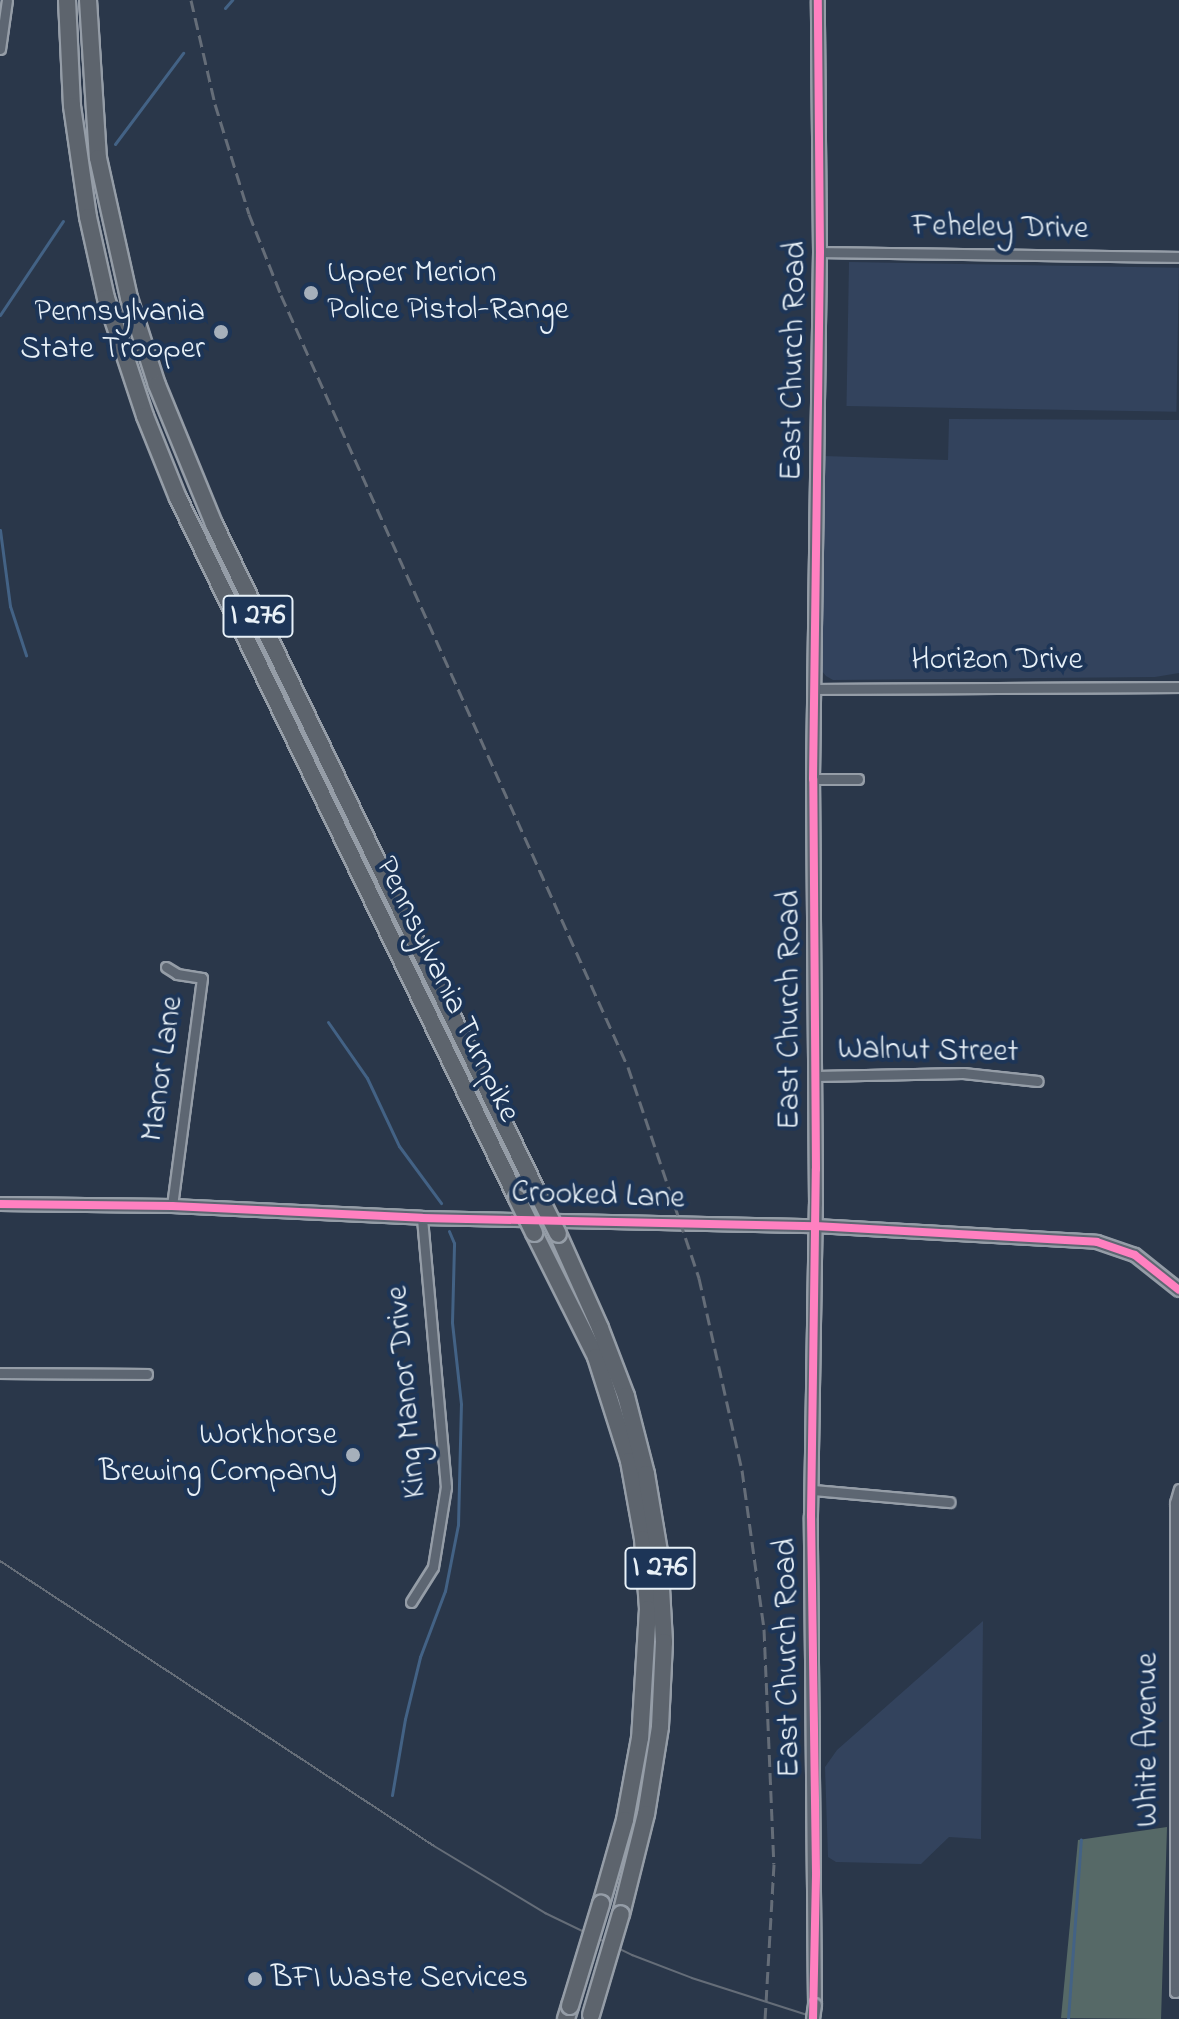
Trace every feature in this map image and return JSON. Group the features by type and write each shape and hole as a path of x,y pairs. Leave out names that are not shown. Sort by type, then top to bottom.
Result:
{"highway":[{"name":"Pennsylvania Turnpike","path":"67,0 72,106 88,217 106,298 140,404 178,498 596,1357 629,1461 643,1539 648,1609 640,1738 625,1820 568,2012"},
{"name":"Pennsylvania Turnpike","path":"88,0 98,158 125,283 157,385 214,524 558,1234 626,1396 646,1474 659,1552 664,1642 660,1727 646,1814 621,1914 590,2017"}],"street":[{"path":"0,49 7,0"},
{"name":"East Church Road","path":"813,2019 812,1490 816,1076 813,779 820,252 818,0"},
{"name":"Feheley Drive","path":"820,252 1179,257"},
{"name":"Horizon Drive","path":"815,689 1179,687"},
{"path":"813,779 858,779"},
{"name":"Manor Lane","path":"166,967 177,974 202,978 172,1206"},
{"name":"Walnut Street","path":"816,1076 963,1073 1038,1081"},
{"name":"Crooked Lane","path":"0,1204 172,1206 422,1218 815,1226 1097,1242 1135,1255 1179,1290"},
{"name":"King Manor Drive","path":"411,1602 433,1567 446,1487 422,1218"},
{"path":"0,1373 147,1374"},
{"name":"White Avenue","path":"1177,1992 1175,1503 1179,1489"},
{"path":"812,1490 949,1502"}],"shaded area":[{"path":"849,262 1179,268 1176,412 846,406"},
{"path":"949,419 1179,420 1179,673 1155,677 833,680 826,676 821,670 824,456 948,460"},
{"path":"983,1621 981,1839 949,1837 921,1864 836,1862 828,1857 825,1767 837,1750"},
{"path":"1167,1827 1161,2019 1061,2018 1078,1840"}],"waterway":[{"path":"225,8 232,0"},
{"path":"115,144 183,53"},
{"path":"0,315 63,221"},
{"path":"0,530 10,606 26,655"},
{"path":"328,1022 367,1078 399,1146 441,1203"},
{"path":"392,1795 420,1657 445,1591 458,1525 461,1404 452,1322 454,1243 449,1231"},
{"path":"1068,2019 1081,1839"}],"tram line":[{"path":"0,1561 434,1846 545,1913 632,1955 692,1978 820,2019"}],"railway":[{"path":"191,0 215,104 249,214 281,295 628,1067 699,1278 742,1470 764,1629 774,1864 765,2019"}],"cycle path":[{"path":"813,2019 816,1872 811,1516 816,1169 813,779 820,252 818,0"},
{"path":"0,1204 172,1206 422,1218 815,1226 1097,1242 1135,1255 1179,1290"}],"place":[{"name":"Upper Merion Police Pistol-Range","path":"311,293"},
{"name":"Pennsylvania State Trooper","path":"221,332"},
{"name":"Workhorse Brewing Company","path":"353,1455"},
{"name":"BFI Waste Services","path":"255,1979"}]}
